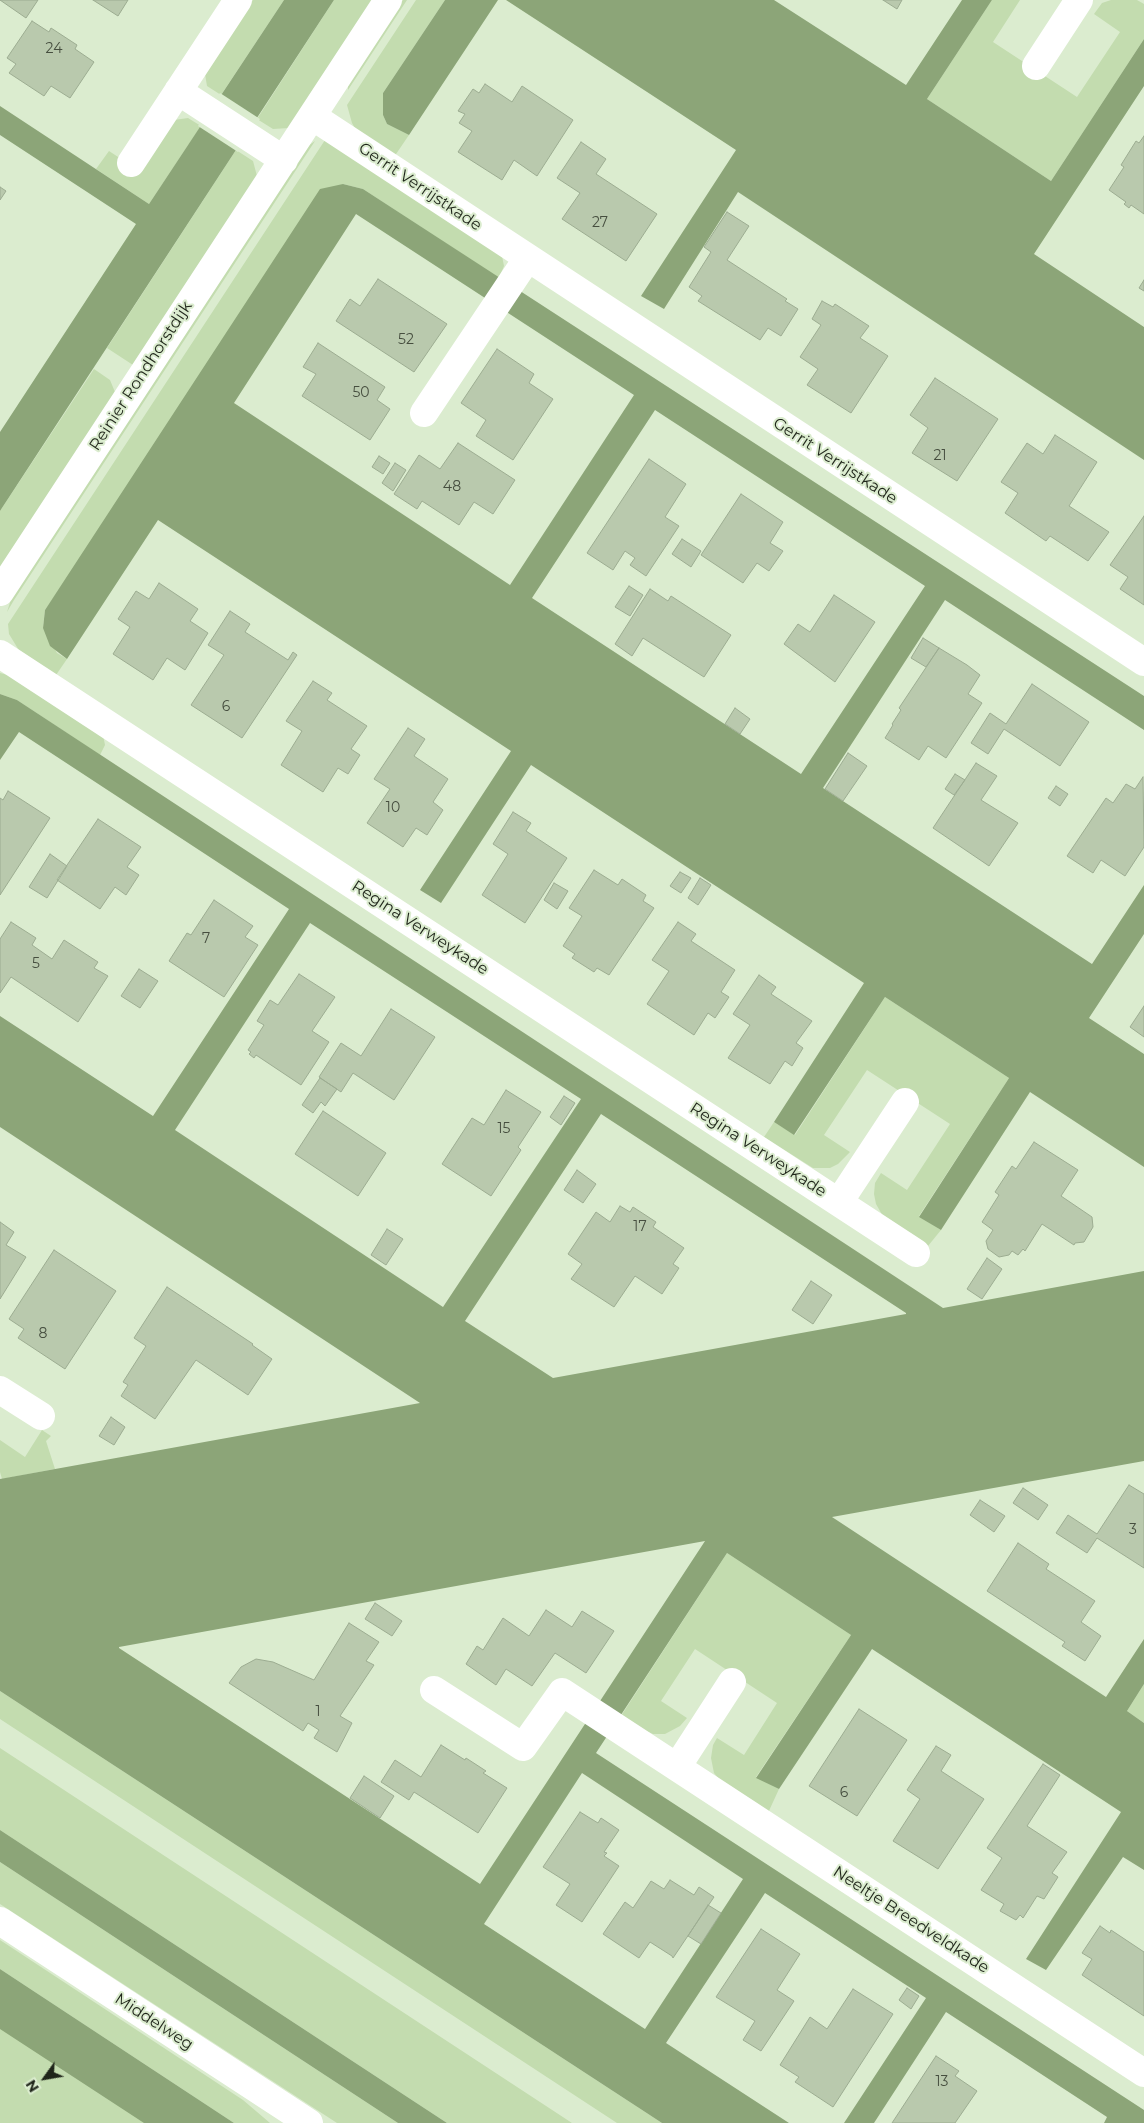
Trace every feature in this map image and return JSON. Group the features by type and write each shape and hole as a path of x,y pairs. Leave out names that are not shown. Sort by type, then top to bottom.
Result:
{"street":[{"path":"131,163 188,97 238,0"},
{"name":"Reinier Rondhorstdijk","path":"0,592 274,153 312,116 388,0"},
{"path":"1036,66 1079,0"},
{"path":"188,97 274,153"},
{"name":"Gerrit Verrijstkade","path":"312,116 522,267 1144,662"},
{"path":"424,413 522,267"},
{"name":"Regina Verweykade","path":"0,654 916,1253"},
{"name":"Regina Verweykade","path":"839,1202 905,1102"},
{"path":"0,1390 41,1416"},
{"path":"677,1767 732,1682"},
{"name":"Neeltje Breedveldkade","path":"434,1690 523,1747 562,1692 1144,2073"},
{"name":"Middelweg","path":"0,1921 309,2123"}],"shaded area":[{"path":"253,0 284,0 221,95 207,86 205,74"},
{"path":"284,0 334,0 0,511 0,432 136,224 0,135 0,106 149,204"},
{"path":"334,0 373,0 289,128 273,129 257,119"},
{"path":"403,0 407,0 348,90 348,83"},
{"path":"416,0 445,0 383,93 383,115 387,124 409,135 394,157 357,132 352,123 347,105"},
{"path":"445,0 498,0 409,135 387,124 383,115 383,93"},
{"path":"506,0 774,0 906,85 962,0 992,0 927,99 1051,181 1144,39 1144,86 1034,254 1144,327 1144,460 738,192 664,309 641,296 736,150"},
{"path":"992,0 1020,0 993,42 1077,97 1120,32 1094,14 1102,3 1111,0 1137,0 1144,4 1144,39 1051,181 927,99"},
{"path":"188,118 201,126 149,204 96,169 109,151 141,172 174,120"},
{"path":"325,140 502,256 504,266 499,278 363,189 343,184 45,610 43,627 57,653 67,659 56,675 20,652 9,634 8,624"},
{"path":"315,141 7,612 12,596 305,148"},
{"path":"236,150 253,161 257,176 133,365 107,348"},
{"path":"343,184 363,189 1144,696 1144,730 945,600 823,788 1092,964 1144,885 1144,934 1089,1018 1144,1054 1144,1167 1030,1092 941,1230 919,1217 1009,1078 885,997 794,1135 774,1122 864,983 531,765 441,903 420,890 511,751 158,520 67,659 50,646 43,628 45,610 320,189","holes":["356,214 634,395 510,585 234,403","655,410 925,586 801,774 532,598"]},
{"path":"94,369 110,380 115,392 0,569 0,511"},
{"path":"0,673 8,675 103,735 105,745 100,755 17,700 0,694"},
{"path":"0,694 17,700 943,1308 1144,1271 1144,1461 832,1517 1106,1697 1144,1639 1144,1684 1127,1711 1144,1723 1144,1870 1123,1857 1046,1970 1026,1959 1121,1812 872,1649 779,1789 756,1778 851,1635 727,1553 596,1753 1144,2110 1144,2123 1104,2123 1107,2117 946,2012 874,2123 844,2123 926,1998 765,1893 666,2043 789,2123 662,2123 0,1691 0,1479 420,1403 0,1127 0,1016 153,1116 289,909 19,732 0,760","holes":["310,923 581,1099 443,1307 175,1130","601,1114 906,1313 553,1378 465,1321","705,1541 480,1884 119,1647","582,1773 743,1879 645,2029 484,1924"]},
{"path":"885,997 1009,1078 919,1216 941,1230 928,1246 884,1218 876,1204 874,1194 875,1183 881,1173 907,1190 950,1124 867,1070 824,1135 850,1152 838,1164 830,1168 813,1168 764,1137 774,1122 795,1135"},
{"path":"42,1430 51,1436 46,1441 55,1469 2,1479 0,1472 0,1440 25,1457"},
{"path":"727,1553 851,1635 756,1777 779,1789 768,1813 719,1779 714,1773 711,1758 713,1745 717,1738 744,1755 777,1703 695,1649 661,1701 687,1718 680,1726 665,1734 653,1734 619,1719"},
{"path":"1144,1684 1144,1723 1127,1711"},
{"path":"0,1691 662,2123 617,2123 0,1719"},
{"path":"0,1748 572,2123 447,2123 0,1830"},
{"path":"0,1830 447,2123 398,2123 0,1862"},
{"path":"0,1862 398,2123 337,2123 0,1904"},
{"path":"0,1940 243,2100 270,2123 234,2123 0,1969"},
{"path":"0,1969 234,2123 144,2123 0,2029"},
{"path":"0,1999 187,2123 0,2123"}],"pier":[{"path":"220,93 260,119 238,152 198,126"}],"building":[{"path":"0,0 38,0 26,18"},
{"path":"93,0 128,0 118,16"},
{"path":"883,0 902,0 897,9"},
{"path":"32,21 49,32 51,28 77,45 75,49 94,62 70,98 51,86 44,96 9,73 16,64 7,58"},
{"path":"485,84 512,102 522,86 573,120 537,176 514,160 502,180 458,152 472,131 459,123 465,114 458,111 473,89 479,93"},
{"path":"1144,136 1144,214 1131,205 1129,208 1124,204 1126,202 1109,190 1124,167 1121,165 1136,141 1139,143"},
{"path":"581,142 606,159 596,174 657,214 626,261 562,219 580,193 557,178"},
{"path":"0,187 6,191 0,200"},
{"path":"727,212 749,226 727,260 787,299 785,301 798,309 781,336 768,328 760,340 698,301 702,296 689,287 711,252 704,247"},
{"path":"378,279 447,324 414,372 336,321 350,299 360,306"},
{"path":"1144,280 1144,291 1139,288"},
{"path":"822,301 833,307 835,304 869,326 860,338 888,356 851,413 807,385 818,369 800,357 821,325 812,319"},
{"path":"318,343 385,387 377,400 390,409 370,440 302,396 316,374 303,367"},
{"path":"497,349 534,374 529,383 553,399 513,460 476,436 486,420 461,403"},
{"path":"935,378 998,419 957,481 912,453 928,428 910,415"},
{"path":"1055,435 1097,462 1069,506 1109,532 1088,561 1050,536 1046,541 1005,513 1018,493 1001,482 1027,443 1043,454"},
{"path":"458,443 515,480 493,514 474,502 459,525 422,501 417,509 394,494 419,455 440,469"},
{"path":"379,456 390,463 383,474 372,467"},
{"path":"649,459 686,484 665,517 679,526 646,576 630,565 635,558 625,551 613,570 587,553"},
{"path":"395,463 406,470 393,491 382,483"},
{"path":"741,494 783,522 770,543 783,551 769,571 757,563 743,583 701,555"},
{"path":"1144,516 1144,605 1120,589 1128,577 1110,565"},
{"path":"682,539 701,551 691,567 672,554"},
{"path":"159,583 198,609 190,621 208,633 185,670 167,658 153,680 113,654 130,627 118,619 136,591 149,599"},
{"path":"629,586 643,595 630,616 615,607"},
{"path":"650,589 668,601 671,596 731,635 704,677 643,638 632,656 615,644"},
{"path":"834,595 875,622 835,682 784,644 798,624 810,632"},
{"path":"230,611 250,624 245,632 288,660 293,652 297,655 242,738 191,705 224,655 208,645"},
{"path":"923,638 939,648 926,667 911,658"},
{"path":"939,648 980,675 968,694 982,703 946,758 928,746 919,760 885,738 901,710 899,708"},
{"path":"313,681 332,693 327,700 367,726 351,749 360,755 348,774 338,768 323,792 281,765 302,731 286,721"},
{"path":"1032,684 1089,722 1060,766 1004,729 988,754 971,743 990,713 1006,724"},
{"path":"735,708 750,719 740,734 725,724"},
{"path":"408,728 425,739 414,756 448,779 433,802 443,810 427,835 416,828 403,847 367,823 390,789 374,779"},
{"path":"848,753 867,766 843,801 825,789"},
{"path":"976,763 997,776 981,800 1018,823 989,866 933,828"},
{"path":"955,774 965,780 954,795 945,789"},
{"path":"1143,777 1144,847 1125,876 1101,860 1093,873 1067,856 1106,798 1113,803 1126,784 1135,789"},
{"path":"1056,786 1068,794 1060,806 1048,798"},
{"path":"8,791 50,818 0,895 0,798 3,800"},
{"path":"513,812 531,823 526,831 567,858 525,923 482,895 508,854 493,844"},
{"path":"98,819 141,847 127,867 139,875 126,895 115,887 100,909 57,880"},
{"path":"50,854 67,866 47,898 29,887"},
{"path":"594,870 618,885 622,879 646,895 643,901 654,908 609,975 597,968 594,972 572,958 575,954 563,946 582,916 569,908"},
{"path":"680,872 691,878 681,893 670,886"},
{"path":"700,878 711,885 698,905 688,898"},
{"path":"554,883 568,891 557,909 544,900"},
{"path":"214,900 253,926 245,937 258,945 224,997 169,961 187,933 191,935"},
{"path":"11,922 36,938 32,945 52,959 64,940 98,962 94,968 108,976 78,1022 11,977 0,993 0,939"},
{"path":"678,922 696,934 691,941 735,970 721,992 729,997 715,1018 708,1013 694,1035 647,1004 669,971 652,960"},
{"path":"139,969 158,981 140,1008 121,996"},
{"path":"299,974 335,997 312,1031 329,1042 301,1085 256,1055 254,1058 249,1054 251,1052 248,1050 264,1025 257,1021 270,1000 278,1005"},
{"path":"759,975 776,987 771,994 812,1021 796,1043 803,1048 792,1066 785,1061 770,1084 728,1058 750,1025 733,1014"},
{"path":"1144,1006 1144,1037 1130,1027"},
{"path":"391,1009 435,1037 394,1100 353,1073 341,1092 319,1077 341,1043 361,1056"},
{"path":"320,1078 337,1089 325,1106 321,1102 313,1113 302,1105"},
{"path":"506,1090 541,1112 518,1147 521,1150 491,1196 442,1164 472,1118 484,1125"},
{"path":"564,1096 575,1103 561,1125 550,1117"},
{"path":"323,1111 386,1153 358,1196 295,1154"},
{"path":"1034,1142 1078,1170 1061,1196 1092,1217 1093,1227 1084,1242 1075,1243 1074,1245 1042,1224 1025,1251 1023,1249 1018,1255 1012,1251 1009,1255 999,1257 988,1249 986,1241 993,1230 982,1222 999,1195 995,1192 1012,1166 1016,1169"},
{"path":"577,1170 596,1184 583,1203 564,1190"},
{"path":"620,1206 630,1212 633,1207 656,1222 653,1227 684,1248 673,1264 679,1268 662,1294 635,1276 614,1307 571,1279 582,1264 568,1254 596,1212 610,1222"},
{"path":"0,1222 14,1232 6,1245 26,1257 0,1299"},
{"path":"387,1229 403,1239 386,1265 371,1255"},
{"path":"54,1250 116,1291 65,1369 18,1338 24,1329 9,1319"},
{"path":"987,1258 1002,1269 982,1299 967,1289"},
{"path":"811,1281 832,1295 813,1324 792,1310"},
{"path":"167,1287 253,1344 272,1359 248,1395 196,1360 155,1419 121,1396 128,1385 123,1382 146,1346 134,1338"},
{"path":"111,1417 125,1427 114,1445 99,1436"},
{"path":"1129,1485 1144,1494 1144,1568 1097,1538 1087,1553 1056,1533 1068,1515 1097,1534"},
{"path":"1023,1488 1048,1505 1038,1520 1013,1503"},
{"path":"980,1500 1005,1516 994,1532 970,1515"},
{"path":"1018,1543 1049,1564 1046,1569 1095,1601 1081,1622 1101,1636 1085,1661 1062,1646 1065,1642 987,1591"},
{"path":"375,1603 402,1621 392,1636 365,1619"},
{"path":"546,1610 572,1627 582,1611 614,1631 586,1673 555,1653 532,1686 506,1669 496,1685 466,1664 477,1646 483,1650 503,1618 529,1636"},
{"path":"349,1623 379,1642 366,1661 374,1665 340,1716 352,1723 337,1752 314,1738 319,1730 308,1723 303,1731 229,1683 241,1667 256,1659 273,1662 314,1680"},
{"path":"859,1709 907,1740 857,1816 809,1786"},
{"path":"441,1745 486,1771 483,1773 507,1788 478,1833 414,1792 409,1800 381,1782 395,1760 421,1777"},
{"path":"936,1746 951,1755 941,1771 984,1799 938,1869 893,1841 920,1799 907,1790"},
{"path":"1043,1764 1060,1775 1027,1826 1067,1852 1052,1873 1058,1877 1044,1899 1037,1896 1023,1918 1020,1915 1016,1920 1000,1911 1004,1904 981,1890 1002,1858 987,1848"},
{"path":"364,1776 394,1796 380,1818 350,1798"},
{"path":"580,1812 598,1823 601,1818 619,1830 604,1852 607,1853 604,1856 619,1866 582,1922 556,1905 570,1884 543,1867"},
{"path":"670,1880 694,1895 699,1887 714,1897 673,1958 650,1942 639,1958 603,1934 625,1902 633,1908 651,1881 664,1889"},
{"path":"708,1905 721,1913 701,1944 688,1936"},
{"path":"1100,1926 1110,1933 1111,1930 1144,1952 1144,2016 1082,1975 1092,1959 1082,1953"},
{"path":"761,1929 800,1954 777,1990 794,2001 761,2051 743,2040 755,2021 716,1997"},
{"path":"907,1988 919,1996 911,2009 899,2000"},
{"path":"853,1989 893,2014 833,2107 795,2082 799,2077 780,2065 810,2017 827,2029"},
{"path":"936,2056 959,2071 955,2076 977,2091 955,2123 892,2123"}]}
